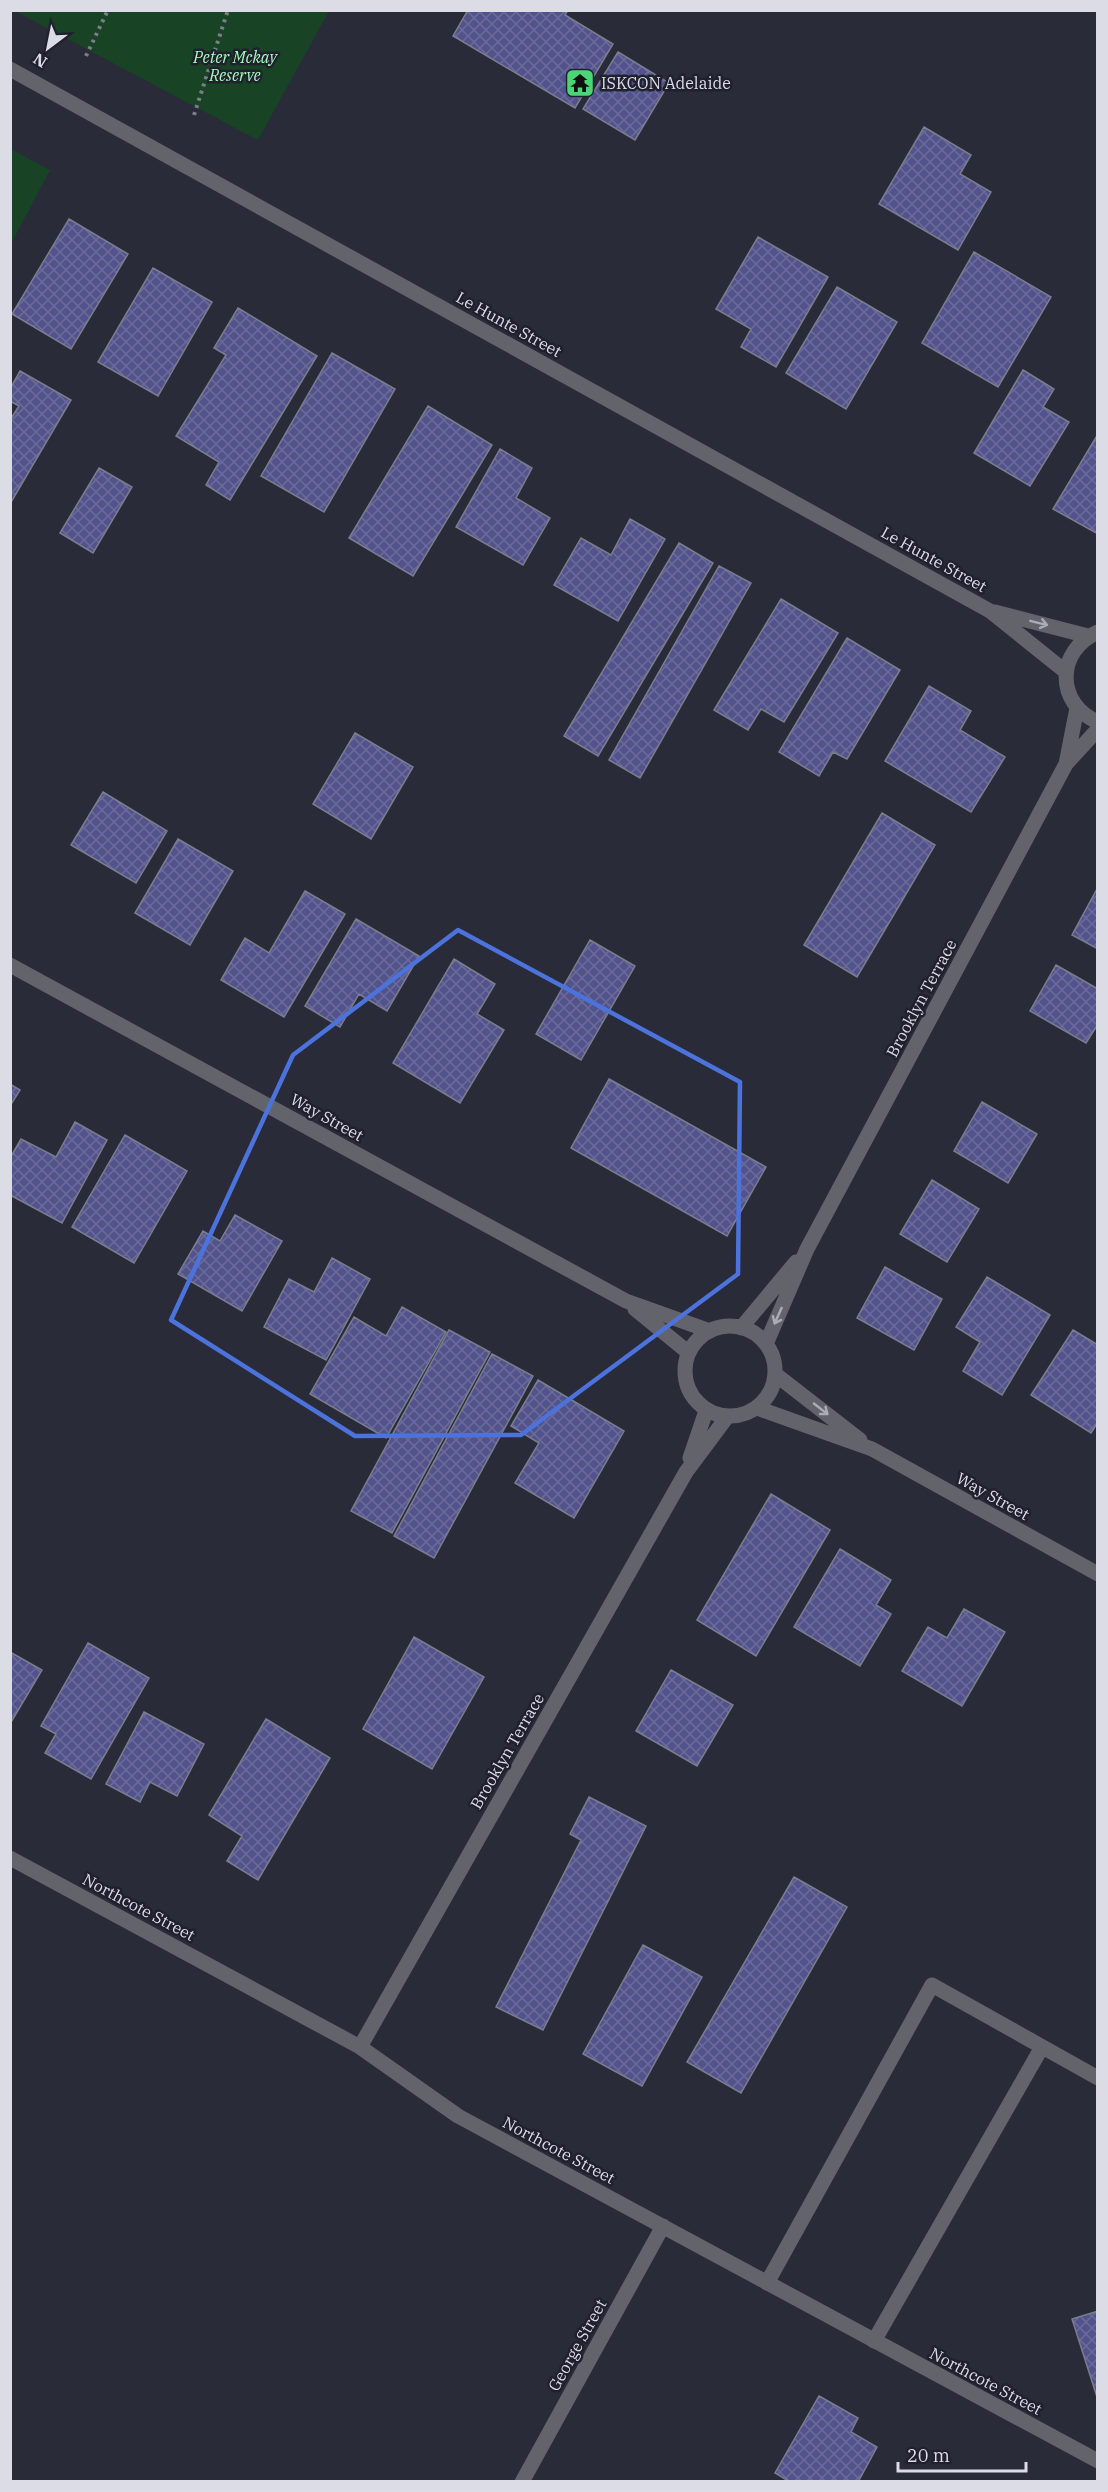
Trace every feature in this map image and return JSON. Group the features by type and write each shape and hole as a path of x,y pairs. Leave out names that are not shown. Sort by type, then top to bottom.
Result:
{"street":[{"name":"Le Hunte Street","path":"10,69 990,611 1066,672"},
{"name":"Le Hunte Street","path":"990,611 1093,634"},
{"path":"1093,634 1077,645 1069,657 1066,685 1077,708 1088,718 1098,722"},
{"name":"Brooklyn Terrace","path":"1066,764 1077,708"},
{"name":"Brooklyn Terrace","path":"766,1344 807,1249 1066,764 1098,729"},
{"name":"Way Street","path":"10,965 626,1301 710,1331"},
{"name":"Brooklyn Terrace","path":"741,1328 807,1249"},
{"name":"Way Street","path":"626,1301 689,1353"},
{"path":"725,1326 741,1328 754,1334 766,1344 773,1358 775,1374 768,1396 757,1408 743,1415 727,1417 706,1410 694,1400 687,1386 684,1371 689,1353 698,1340 710,1331 725,1326"},
{"name":"Way Street","path":"775,1374 872,1449 1098,1574"},
{"name":"Way Street","path":"757,1408 872,1449"},
{"name":"Brooklyn Terrace","path":"686,1472 706,1410"},
{"name":"Brooklyn Terrace","path":"360,2047 686,1472 727,1417"},
{"name":"Northcote Street","path":"10,1858 360,2047 458,2116 1098,2461"},
{"path":"767,2283 932,1985 1098,2078"},
{"path":"874,2341 1042,2046"},
{"name":"George Street","path":"522,2481 663,2226"}],"path":[{"path":"86,56 108,10"},
{"path":"194,115 228,10"}],"highlighted area":[{"path":"458,930 740,1082 738,1274 521,1435 355,1436 171,1320 293,1055"}],"green space":[{"name":"Peter Mckay Reserve","path":"329,10 258,140 15,11"},
{"path":"11,149 50,170 11,244"}],"building":[{"path":"468,10 568,10 565,15 613,44 575,108 453,36"},
{"path":"618,52 669,83 635,140 583,109"},
{"path":"924,127 971,155 960,174 991,192 958,250 879,204"},
{"path":"69,219 128,254 71,349 12,314"},
{"path":"758,237 828,277 776,367 741,347 751,329 716,309"},
{"path":"974,252 1051,297 998,387 922,343"},
{"path":"153,268 212,302 158,396 98,362"},
{"path":"837,287 897,322 846,409 786,373"},
{"path":"238,308 317,356 230,500 206,485 219,462 176,436 226,355 214,348"},
{"path":"332,353 395,389 324,512 261,476"},
{"path":"1023,370 1054,389 1043,407 1069,422 1030,486 974,453"},
{"path":"20,371 71,400 10,504 10,420 19,406 10,401 10,389"},
{"path":"428,406 492,445 413,576 349,538"},
{"path":"1098,434 1098,534 1053,509"},
{"path":"500,449 532,468 516,498 550,518 523,565 456,527"},
{"path":"99,468 132,487 93,553 60,533"},
{"path":"630,519 665,539 618,621 554,585 581,538 611,555"},
{"path":"679,543 713,563 598,756 564,736"},
{"path":"719,566 751,583 640,778 609,760"},
{"path":"781,599 838,633 784,722 761,709 748,730 714,710"},
{"path":"847,638 900,670 847,759 833,752 819,776 779,752"},
{"path":"929,686 971,711 960,730 1005,757 971,812 885,761"},
{"path":"355,733 413,767 371,839 313,804"},
{"path":"103,792 167,831 136,883 71,845"},
{"path":"882,813 935,845 857,977 804,945"},
{"path":"178,839 233,871 190,945 135,913"},
{"path":"1098,887 1098,949 1072,935"},
{"path":"305,891 345,914 284,1017 221,980 245,938 269,953"},
{"path":"356,919 419,956 387,1011 359,994 340,1027 305,1006"},
{"path":"590,940 635,966 581,1060 536,1034"},
{"path":"454,959 495,984 477,1014 504,1030 460,1103 393,1063"},
{"path":"1056,965 1098,989 1098,1024 1086,1043 1030,1011"},
{"path":"609,1079 766,1167 727,1236 571,1148"},
{"path":"10,1084 20,1090 10,1106"},
{"path":"982,1102 1037,1134 1008,1183 954,1151"},
{"path":"75,1122 107,1140 62,1223 10,1195 10,1158 21,1139 56,1157"},
{"path":"125,1135 187,1171 134,1263 72,1227"},
{"path":"932,1180 979,1209 947,1262 900,1234"},
{"path":"235,1215 282,1241 242,1311 178,1274 203,1231 220,1241"},
{"path":"332,1258 370,1279 326,1360 264,1327 289,1279 314,1292"},
{"path":"885,1267 942,1299 914,1350 857,1318"},
{"path":"987,1277 1050,1315 1002,1395 963,1371 980,1342 956,1327"},
{"path":"402,1307 446,1332 386,1438 310,1394 354,1317 386,1336"},
{"path":"449,1330 490,1352 392,1533 351,1511"},
{"path":"1073,1330 1098,1345 1098,1422 1091,1433 1031,1395"},
{"path":"492,1354 533,1376 434,1558 394,1536"},
{"path":"538,1380 624,1431 574,1518 515,1483 539,1443 511,1426"},
{"path":"771,1494 830,1530 756,1656 697,1620"},
{"path":"840,1549 891,1580 876,1605 891,1614 860,1666 794,1627"},
{"path":"964,1609 1005,1632 962,1706 902,1671 928,1627 947,1638"},
{"path":"414,1637 484,1677 432,1769 363,1729"},
{"path":"88,1643 149,1678 91,1779 45,1753 56,1734 41,1726"},
{"path":"10,1652 42,1670 10,1724"},
{"path":"671,1670 733,1705 697,1766 636,1731"},
{"path":"144,1712 204,1744 177,1796 150,1782 140,1802 106,1784"},
{"path":"266,1719 330,1758 258,1880 227,1861 242,1836 209,1815"},
{"path":"589,1797 646,1826 543,2030 496,2007 581,1840 570,1834"},
{"path":"794,1877 847,1907 741,2093 687,2062"},
{"path":"643,1945 702,1977 642,2086 583,2054"},
{"path":"1098,2311 1098,2397 1097,2397 1072,2319"},
{"path":"819,2396 858,2418 851,2432 877,2447 858,2482 790,2482 775,2473"}],"place":[{"name":"ISKCON Adelaide","path":"580,83"}]}
